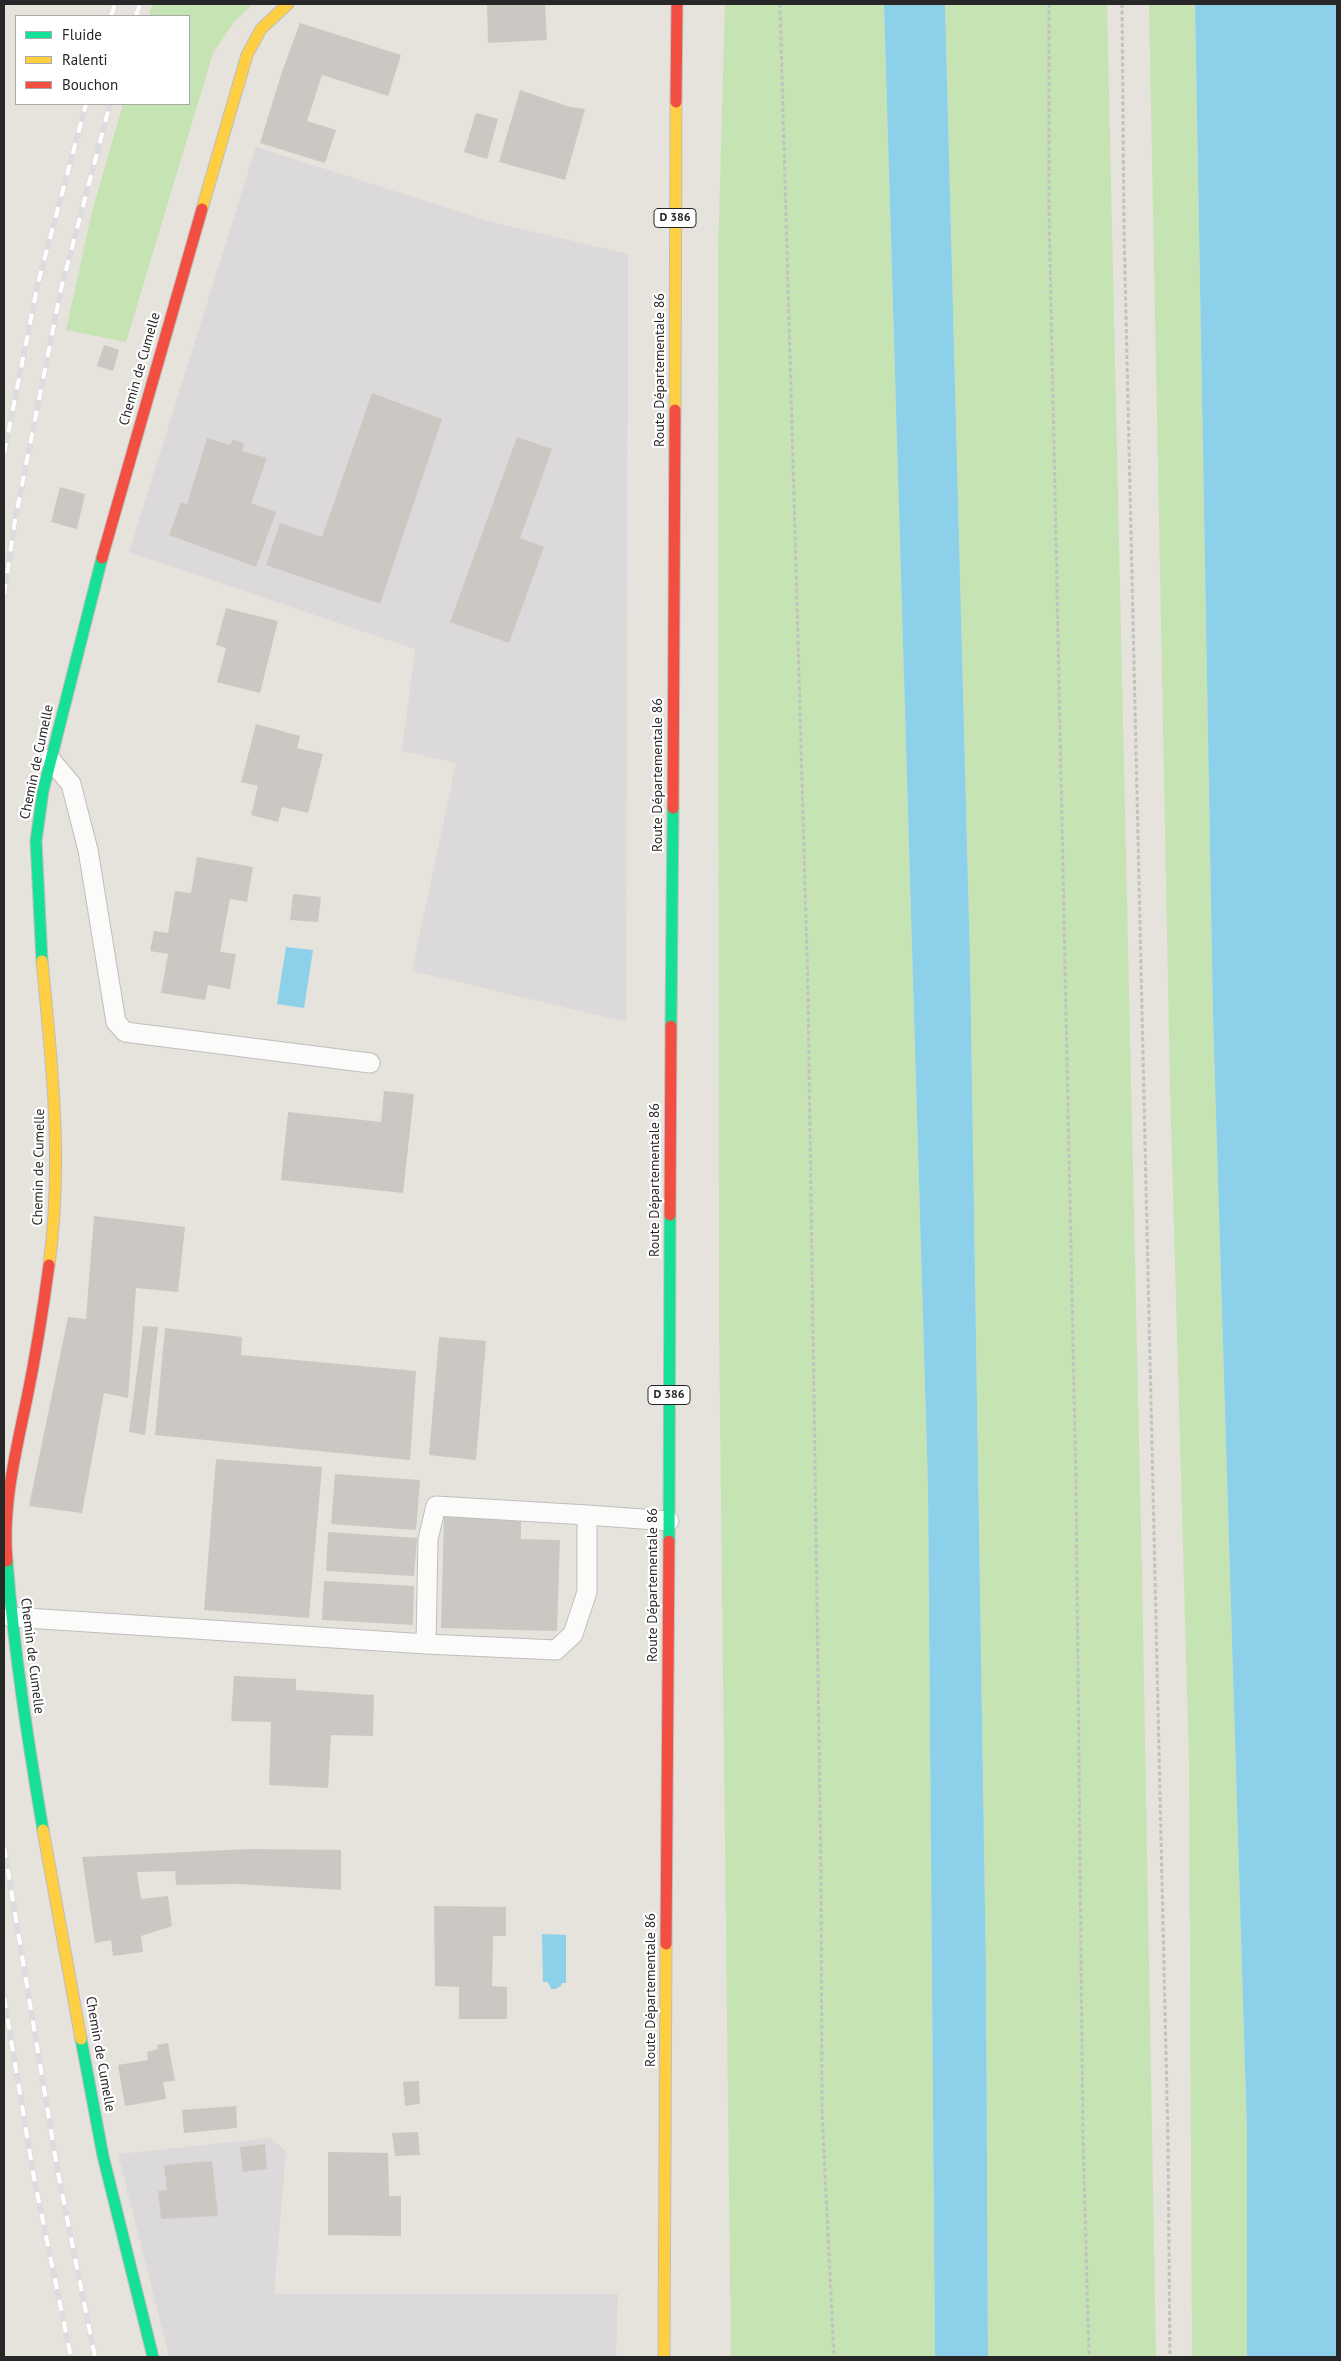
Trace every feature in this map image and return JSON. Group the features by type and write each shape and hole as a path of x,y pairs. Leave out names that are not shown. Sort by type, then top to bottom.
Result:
{"street":[{"name":"Chemin de Cumelle","path":"152,2357 103,2156 49,1860 11,1617 5,1541 7,1499 38,1345 52,1244 56,1181 54,1080 42,960 36,841 50,758 107,537 247,54 261,29 288,4"},
{"name":"Route Départementale 86","path":"664,2357 677,4"}],"lane":[{"path":"50,758 71,784 88,850 116,1022 125,1032 370,1063"},
{"path":"426,1644 428,1539 436,1506 669,1521"},
{"path":"11,1617 426,1644 556,1650 574,1634 588,1592 587,1515"}],"path":[{"path":"780,4 808,993 821,1876 822,2112 834,2357"},
{"path":"1049,4 1049,221 1076,1485 1083,2139 1089,2357"},
{"path":"1122,4 1124,259 1168,2122 1170,2357"}],"shaded area":[{"path":"256,147 492,222 628,254 626,1022 412,971 456,763 402,751 415,649 129,552"},
{"path":"270,2138 286,2151 274,2294 618,2294 616,2357 169,2357 118,2154"}],"green space":[{"path":"152,4 253,4 235,21 213,53 126,342 66,330 92,212 123,105 190,105 190,15 149,15"},
{"path":"725,4 884,4 928,1487 935,2357 731,2357 719,1327 718,255"},
{"path":"945,4 1107,4 1142,1574 1156,2357 988,2357 986,1971 970,959"},
{"path":"1149,4 1195,4 1213,1016 1247,2134 1247,2357 1192,2357 1189,1761 1170,1086"}],"water":[{"path":"884,4 945,4 970,959 986,1971 988,2357 935,2357 928,1487"},
{"path":"1195,4 1337,4 1337,2357 1247,2357 1247,2134 1213,1016"},
{"path":"286,947 313,950 304,1008 277,1004"},
{"path":"542,1934 566,1935 566,1983 562,1983 561,1986 555,1989 551,1989 548,1982 543,1982"}],"building":[{"path":"487,4 545,4 547,40 488,43"},
{"path":"300,23 401,55 388,96 322,75 307,121 336,130 325,163 260,143 282,72"},
{"path":"520,90 570,107 585,109 565,180 499,162"},
{"path":"476,113 498,119 487,159 464,152"},
{"path":"104,345 119,350 113,371 97,366"},
{"path":"372,393 442,419 380,604 266,565 280,523 322,537"},
{"path":"517,437 552,449 520,538 544,547 509,643 450,622"},
{"path":"207,438 230,445 233,439 244,443 242,451 267,458 251,503 276,512 256,567 169,535 181,502 187,504"},
{"path":"60,487 85,494 77,529 51,522"},
{"path":"226,608 278,621 260,693 217,682 226,648 216,645"},
{"path":"256,724 300,736 297,748 323,754 308,813 282,807 278,822 251,815 258,786 241,782"},
{"path":"197,857 253,867 247,902 230,899 220,952 236,954 230,989 208,985 205,1000 161,993 168,954 150,951 154,931 168,933 175,891 191,893"},
{"path":"293,894 321,897 318,922 290,920"},
{"path":"384,1091 414,1094 403,1193 281,1180 288,1112 381,1122"},
{"path":"94,1216 185,1227 178,1292 136,1288 128,1398 104,1393 82,1513 29,1506 68,1317 86,1319"},
{"path":"143,1326 158,1327 145,1435 129,1432"},
{"path":"165,1328 242,1337 241,1355 416,1371 410,1460 155,1435"},
{"path":"439,1337 486,1341 476,1460 429,1455"},
{"path":"216,1459 322,1467 309,1618 204,1610"},
{"path":"335,1474 420,1480 416,1530 331,1524"},
{"path":"444,1517 521,1520 521,1539 560,1540 557,1631 441,1628"},
{"path":"328,1532 417,1538 414,1576 326,1571"},
{"path":"324,1581 414,1586 413,1625 322,1620"},
{"path":"234,1676 296,1679 296,1690 374,1695 373,1736 331,1735 328,1788 269,1785 271,1722 231,1721"},
{"path":"250,1849 341,1850 341,1890 239,1884 176,1885 175,1871 137,1872 141,1899 168,1896 172,1926 141,1936 143,1952 113,1956 111,1940 95,1943 82,1857"},
{"path":"434,1906 506,1907 506,1936 493,1936 492,1986 507,1987 507,2019 459,2019 459,1987 435,1986"},
{"path":"168,2043 175,2081 163,2082 166,2099 125,2106 118,2065 148,2060 147,2052 158,2049 157,2045"},
{"path":"419,2081 420,2104 405,2106 403,2082"},
{"path":"236,2106 237,2128 184,2133 182,2110"},
{"path":"418,2132 420,2155 395,2156 392,2133"},
{"path":"265,2144 267,2169 243,2172 240,2147"},
{"path":"328,2152 388,2153 389,2196 401,2196 401,2236 328,2235"},
{"path":"212,2161 218,2216 161,2219 158,2191 167,2190 164,2165"}],"railway":[{"path":"111,15 115,4"},
{"path":"136,15 140,4"},
{"path":"4,454 38,283 86,105"},
{"path":"4,595 15,520 61,289 110,105"},
{"path":"4,1847 58,2173 95,2357"},
{"path":"4,1997 34,2178 71,2357"}],"traffic: fast":[{"path":"42,961 36,841 43,791 102,558"},
{"path":"671,1026 673,808"},
{"path":"669,1541 670,1215"},
{"path":"7,1561 13,1629 43,1830"},
{"path":"81,2039 103,2156 153,2357"}],"traffic: slow":[{"path":"202,209 247,55 261,29 288,4"},
{"path":"675,410 676,102"},
{"path":"42,961 52,1075 56,1151 53,1227 49,1265"},
{"path":"43,1830 81,2039"},
{"path":"664,2357 666,1944"}],"traffic: jam":[{"path":"676,102 677,4"},
{"path":"102,558 202,209"},
{"path":"673,808 675,410"},
{"path":"670,1215 671,1026"},
{"path":"7,1561 6,1520 8,1499 42,1315 49,1265"},
{"path":"666,1944 669,1541"}]}
